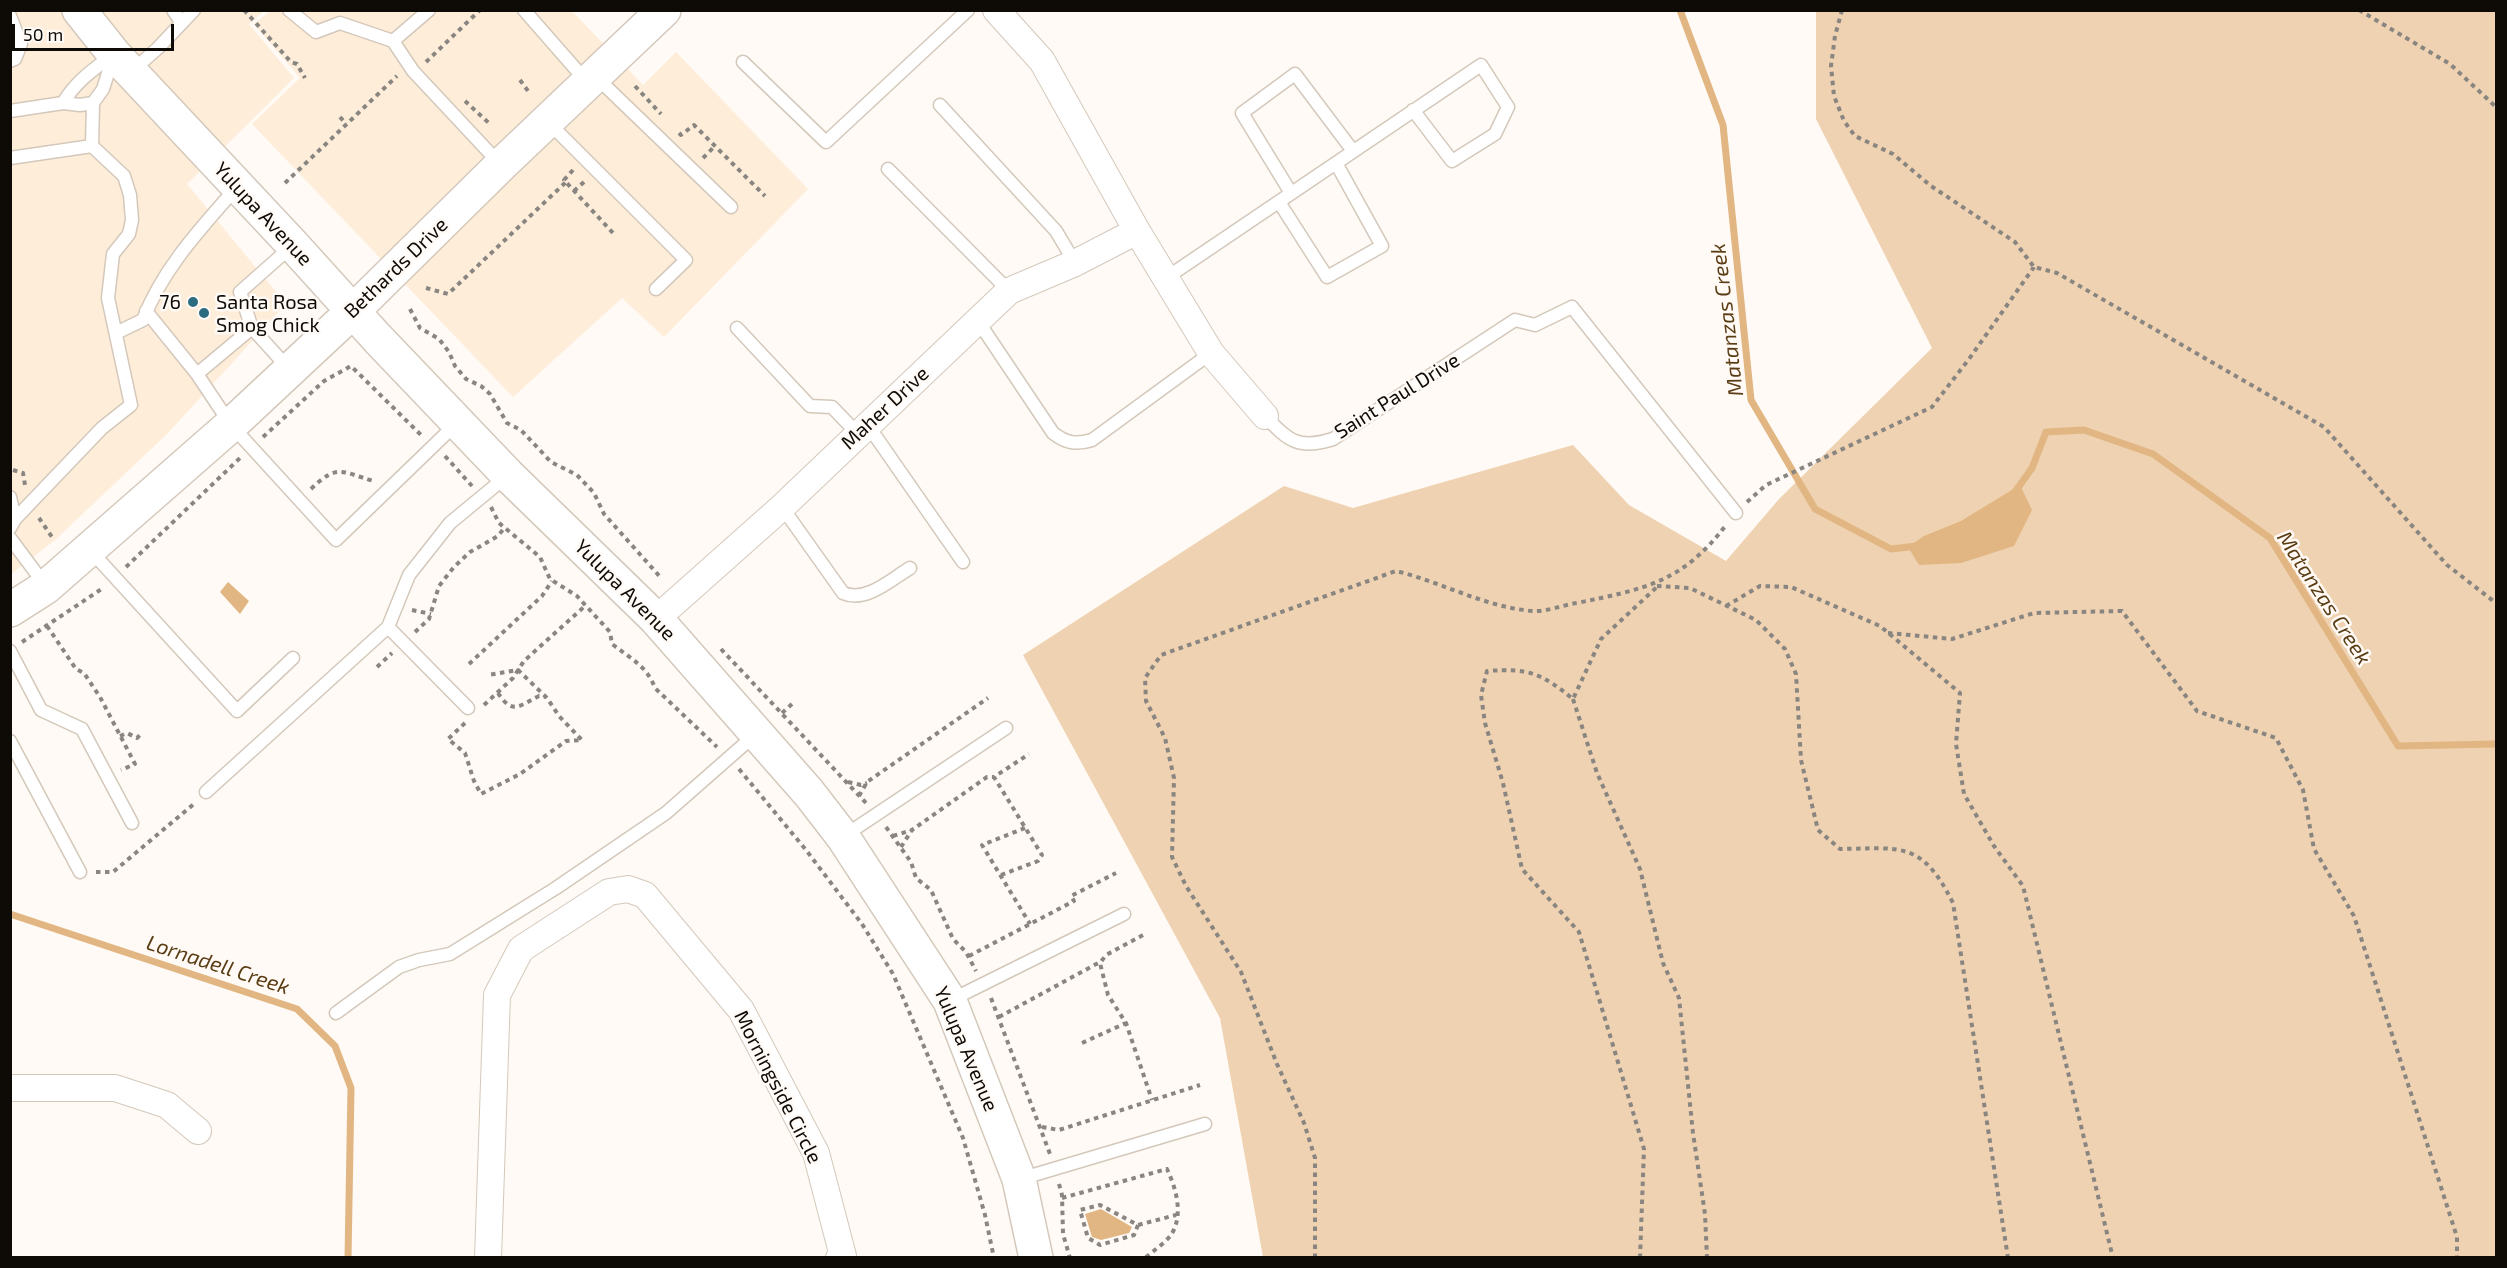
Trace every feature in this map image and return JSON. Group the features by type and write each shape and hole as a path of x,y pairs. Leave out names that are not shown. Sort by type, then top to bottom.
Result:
{"street":[{"name":"Yulupa Avenue","path":"79,10 123,63 293,245 352,312 508,475 656,619 809,793 843,837 950,1001 1019,1179 1036,1257"},
{"name":"Bethards Drive","path":"10,610 46,587 89,549 241,436 289,369 352,312 501,165 664,10"},
{"name":"Saint Paul Drive","path":"996,10 1042,61 1137,231 1211,353 1265,416"},
{"name":"Maher Drive","path":"656,619 782,507 1009,291 1075,263 1137,231"},
{"name":"Morningside Circle","path":"488,1257 497,995 521,949 609,892 628,890 645,894 741,1010 816,1153 843,1256 838,1257"},
{"path":"10,1088 115,1088 167,1105 198,1131"}],"lane":[{"path":"173,10 181,22"},
{"path":"63,103 73,87 83,77 158,48 194,10"},
{"path":"289,10 316,32 340,23 393,41 413,71 501,165"},
{"path":"393,41 429,10"},
{"path":"524,10 591,79 731,207"},
{"path":"743,62 826,141 968,10"},
{"path":"10,16 21,44 15,59 10,61"},
{"path":"13,524 102,428 131,405 108,298 113,254 129,234 132,220 130,195 124,176 92,146 93,103 123,63"},
{"path":"1166,278 1413,110 1481,65 1508,107 1495,134 1452,161 1413,110"},
{"path":"1291,193 1242,113 1295,74 1353,151"},
{"path":"10,111 63,103 80,105 93,103"},
{"path":"940,105 1056,231 1075,263"},
{"path":"548,121 686,260 656,289"},
{"path":"10,158 92,146"},
{"path":"1279,201 1327,277 1382,246 1336,163"},
{"path":"888,169 1009,291"},
{"path":"116,333 142,320 170,268 237,187"},
{"path":"289,369 252,328 240,292 293,245"},
{"name":"Saint Paul Drive","path":"1265,416 1280,432 1299,444 1318,444 1333,439 1515,320 1535,325 1572,307 1736,513"},
{"path":"146,311 241,436 336,540 458,421"},
{"path":"978,321 1053,432 1064,442 1092,440 1211,353"},
{"path":"196,374 252,328"},
{"path":"737,328 810,406 832,407 862,429 963,562"},
{"path":"206,792 388,627 408,576 450,523 508,475"},
{"path":"10,497 13,524"},
{"path":"782,507 843,593 852,597 863,596 910,568"},
{"path":"10,538 46,587"},
{"path":"89,549 237,711 293,658"},
{"path":"388,627 468,714"},
{"path":"14,648 41,710 82,729 132,823"},
{"path":"843,837 1006,728"},
{"path":"336,1013 399,968 419,960 450,954 556,888 666,813 757,734"},
{"path":"10,741 80,872"},
{"path":"950,1001 1124,914"},
{"path":"1019,1179 1205,1124"}],"path":[{"path":"244,10 291,62 297,64 304,78"},
{"path":"469,10 474,16"},
{"path":"432,72 424,64 480,10"},
{"path":"1842,10 1835,36 1831,66 1834,96 1844,121 1855,136 1893,154 1931,186 2015,242 2034,267 2057,273 2324,428 2447,565 2496,603"},
{"path":"2071,10 2079,10"},
{"path":"2359,10 2450,64 2496,107"},
{"path":"285,183 399,75 413,71"},
{"path":"520,80 528,91"},
{"path":"635,86 666,118"},
{"path":"463,99 491,125"},
{"path":"340,117 346,124"},
{"path":"673,127 681,135 694,125 765,196"},
{"path":"709,151 715,146"},
{"path":"426,288 448,294 566,182 564,180 577,167"},
{"path":"566,182 613,233"},
{"path":"1573,699 1601,639 1656,585 1689,566 1736,513 1766,485 1932,407 2034,267"},
{"path":"410,309 420,328 439,339 449,352 455,366 466,379 481,386 490,394 507,423 521,430 551,462 577,475 594,493 604,514 662,579"},
{"path":"14,648 104,587 115,577 241,436 324,381 351,366 427,440"},
{"path":"454,465 492,508 499,523 540,557 552,581 577,596 586,605 610,632 612,644 637,661 651,677 655,688 750,780 862,924 894,974 963,1138 985,1215 994,1257"},
{"path":"13,470 23,473 25,486"},
{"path":"308,492 327,474 336,471 379,482"},
{"path":"38,517 52,537"},
{"path":"376,668 429,619 439,586 454,567 470,552 498,536 506,527"},
{"path":"1315,1257 1315,1158 1304,1123 1277,1064 1241,972 1186,886 1172,857 1174,778 1165,738 1146,701 1145,678 1161,655 1396,571 1426,578 1480,600 1534,611 1656,585 1690,588 1756,620 1785,649 1796,674 1801,760 1818,830 1840,849 1893,848 1916,855 1939,876 1953,903 2008,1257"},
{"path":"469,663 542,596 552,581"},
{"path":"1726,606 1760,586 1791,587 1880,626 1960,693 1956,744 1964,794 1994,846 2023,886 2113,1257"},
{"path":"482,707 498,693 524,661 586,605"},
{"path":"412,610 431,614"},
{"path":"1888,633 1952,639 2034,613 2122,611 2197,711 2276,738 2303,790 2314,849 2354,916 2457,1237 2457,1257"},
{"path":"47,626 76,669 84,673 135,764 107,777"},
{"path":"488,675 518,670"},
{"path":"468,714 448,739 465,753 481,794 520,774 566,741 582,740 559,716 547,698 518,670"},
{"path":"1640,1257 1644,1149 1579,932 1522,869 1503,783 1485,723 1481,695 1487,671 1528,670 1558,687 1573,699 1597,773 1640,869 1663,963 1679,998 1693,1133 1705,1214 1707,1257"},
{"path":"498,693 505,703 513,707 524,706 539,696 547,698"},
{"path":"847,782 861,785 867,782 988,698"},
{"path":"782,713 793,703"},
{"path":"120,736 127,733 137,738 141,734"},
{"path":"893,836 912,830 987,777 994,777 1029,754"},
{"path":"994,777 1042,855 1038,861 1001,876"},
{"path":"859,796 867,782"},
{"path":"80,872 113,872 206,792"},
{"path":"1025,828 982,845 1030,924"},
{"path":"901,847 912,830"},
{"path":"969,956 1074,901 1071,896 1116,873"},
{"path":"999,1017 1101,962 1106,955 1143,936"},
{"path":"1101,962 1108,995 1126,1023 1152,1100"},
{"path":"1082,1042 1126,1023"},
{"path":"1042,1127 1059,1130 1200,1084"},
{"path":"1062,1198 1167,1169 1177,1190 1177,1215 1171,1235 1145,1257"},
{"path":"1138,1225 1134,1235 1100,1245 1088,1238 1080,1210 1100,1204 1138,1225 1177,1215"}],"shaded area":[{"path":"2494,10 2496,12 2496,1257 1263,1257 1220,1018 1023,655 1284,486 1353,508 1573,445 1629,505 1726,561 1779,499 1932,348 1816,119 1816,11"},
{"path":"11,11 264,11 249,24 294,78 187,184 286,304 168,433 55,540 11,574"},
{"path":"270,11 572,11 643,85 676,52 808,189 664,337 622,298 513,397 252,124 300,78 254,24"},
{"path":"2020,485 2032,510 2014,546 1961,563 1919,565 1908,547 1924,536 1961,521"},
{"path":"228,582 249,601 240,614 220,592"},
{"path":"1101,1209 1132,1227 1129,1233 1101,1240 1092,1237 1085,1214"}],"waterway":[{"name":"Matanzas Creek","path":"1680,10 1723,125 1751,400 1815,509 1891,549 1917,546"},
{"name":"Matanzas Creek","path":"2015,492 2032,468 2046,432 2084,430 2153,454 2270,538 2398,746 2496,744"},
{"name":"Lornadell Creek","path":"10,914 297,1009 335,1046 351,1088 348,1258"}],"place":[{"name":"76","path":"193,302"},
{"name":"Santa Rosa Smog Chick","path":"204,313"}]}
